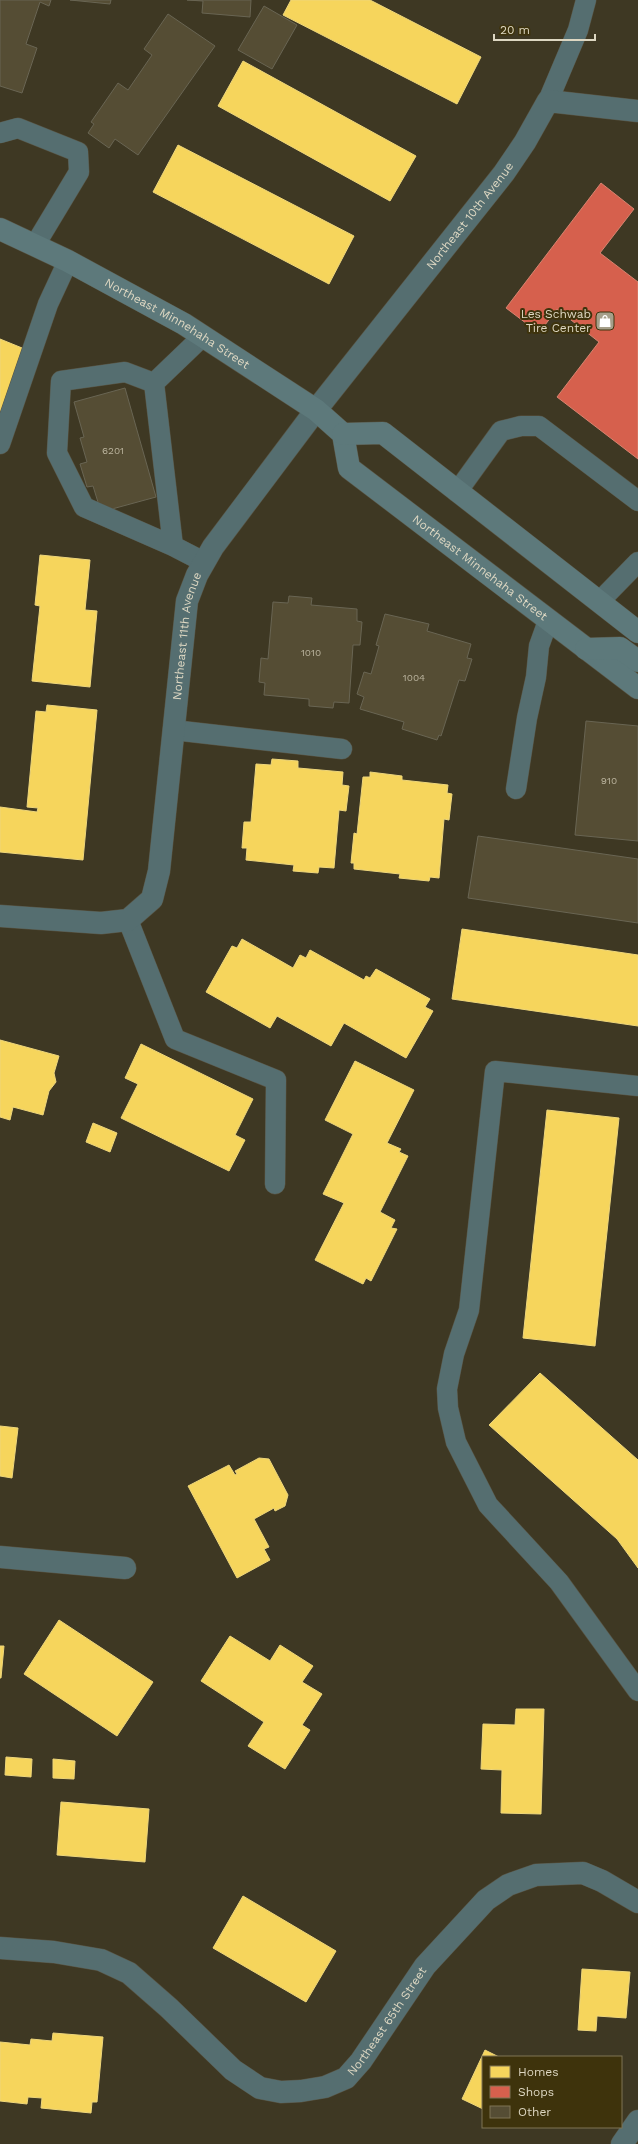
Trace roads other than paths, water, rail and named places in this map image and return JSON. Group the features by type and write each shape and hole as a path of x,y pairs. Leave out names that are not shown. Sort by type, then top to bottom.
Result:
{"main road":[{"name":"Northeast Minnehaha Street","path":"0,229 68,261 184,324 316,410 344,434 349,468 548,621 638,688"},
{"path":"344,434 383,433 638,632"},
{"path":"586,649 620,648 638,661"}],"street":[{"path":"548,101 638,112"},
{"name":"Northeast 10th Avenue","path":"316,410 504,173 525,142 548,101"},
{"name":"Northeast 11th Avenue","path":"128,920 152,899 159,871 187,601 204,562 213,547 316,410"},
{"path":"0,916 101,923 128,920"},
{"path":"0,1557 125,1568"},
{"name":"Northeast 65th Street","path":"0,1948 54,1952 101,1960 129,1973 169,2008 233,2070 260,2088 280,2092 301,2091 325,2086 346,2078 361,2061 425,1966 486,1900 508,1885 536,1875 583,1873 602,1881 638,1902"},
{"path":"622,2144 638,2121"}],"lane":[{"name":"Northeast 10th Avenue","path":"548,101 575,36 586,0"},
{"path":"0,133 18,128 78,152 79,172 35,245"},
{"path":"0,444 48,304 68,261"},
{"path":"154,383 203,336"},
{"path":"154,383 125,372 61,381 57,453 84,507 174,546 204,562"},
{"path":"154,383 174,546"},
{"path":"457,492 501,431 521,426 539,426 638,500"},
{"path":"599,602 638,562"},
{"path":"516,789 527,718 536,677 539,646 548,621"},
{"path":"173,730 342,749"},
{"path":"128,920 174,1039 276,1080 275,1184"},
{"path":"638,1086 495,1071 469,1310 454,1354 447,1389 448,1408 456,1442 488,1505 559,1582 638,1691"}],"place":[{"name":"Les Schwab Tire Center","path":"605,321"}]}
